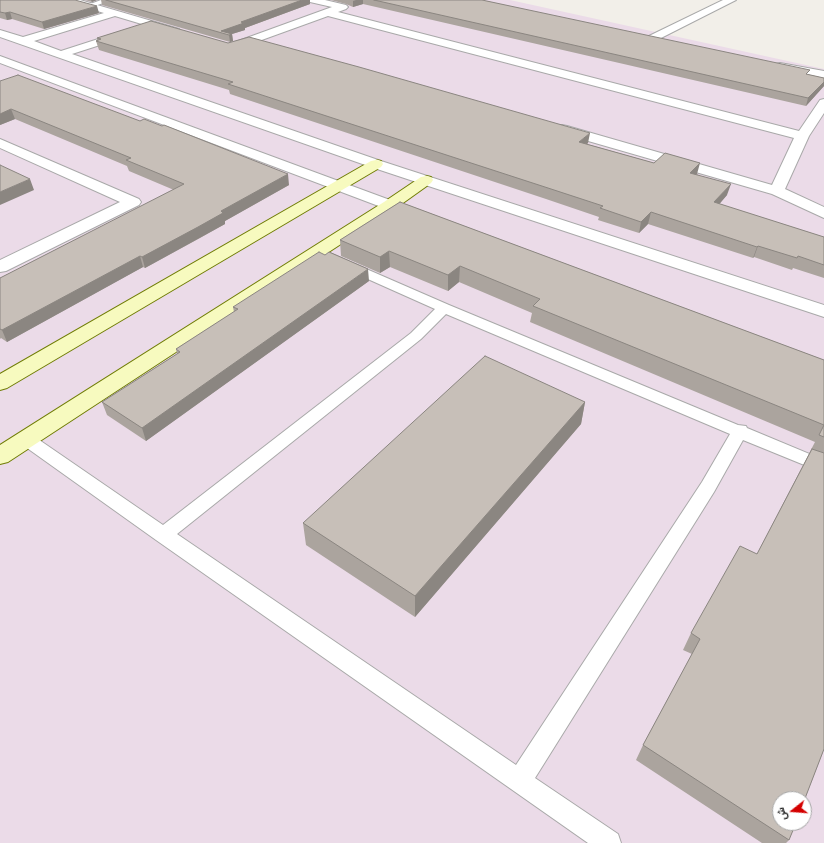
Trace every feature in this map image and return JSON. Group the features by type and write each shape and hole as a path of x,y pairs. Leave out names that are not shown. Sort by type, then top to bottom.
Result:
{"street":[{"path":"70,0 188,35"},
{"path":"216,44 230,48 343,7 313,0"},
{"path":"668,41 649,37 731,0"},
{"path":"329,13 802,136"},
{"path":"23,41 115,14"},
{"path":"62,54 153,25"},
{"path":"0,33 376,164 824,311"},
{"path":"251,40 274,47"},
{"path":"769,63 824,75"},
{"path":"9,66 427,220"},
{"path":"777,191 802,136 824,103"},
{"path":"548,126 777,191 824,213"},
{"path":"0,143 133,202 0,268"},
{"path":"0,383 376,164"},
{"path":"0,456 390,206 426,180"}],"lane":[{"path":"89,6 108,0"},
{"path":"318,252 444,308 740,430 824,467"},
{"path":"163,535 416,336 444,308"},
{"path":"519,781 708,487 740,430"},
{"path":"26,440 609,843"}],"shaded area":[{"path":"0,0 510,0 824,69 824,843 0,843"}],"building":[{"path":"0,0 75,0 97,6 42,22 10,12 0,12"},
{"path":"106,0 302,0 241,22 244,23 221,31 232,34 229,35"},
{"path":"374,0 482,0 810,70 806,74 824,78 824,82 808,98"},
{"path":"151,21 228,43 249,37 359,67 590,133 579,142 654,163 665,153 700,163 690,173 731,184 714,202 824,237 824,265 798,256 797,258 758,246 757,247 651,212 641,222 600,208 603,206 228,84 233,82 96,41 101,39 97,38"},
{"path":"18,75 140,121 144,119 162,126 164,125 288,174 221,211 223,213 198,227 142,257 140,256 2,330 0,329 0,278 184,184 126,160 131,158 11,109 0,114 0,81"},
{"path":"0,165 30,179 0,192"},
{"path":"400,202 824,360 824,425 533,306 540,299 460,266 448,275 389,251 380,257 340,240"},
{"path":"319,252 325,255 329,252 368,269 142,428 102,402 180,352 176,349 238,309 233,307"},
{"path":"485,356 585,402 415,596 303,523"},
{"path":"824,425 824,437 819,435"},
{"path":"812,449 824,453 824,749 808,791 772,791 772,829 643,745 700,639 691,633 740,546 757,554"},
{"path":"775,831 793,831 789,840"}]}
